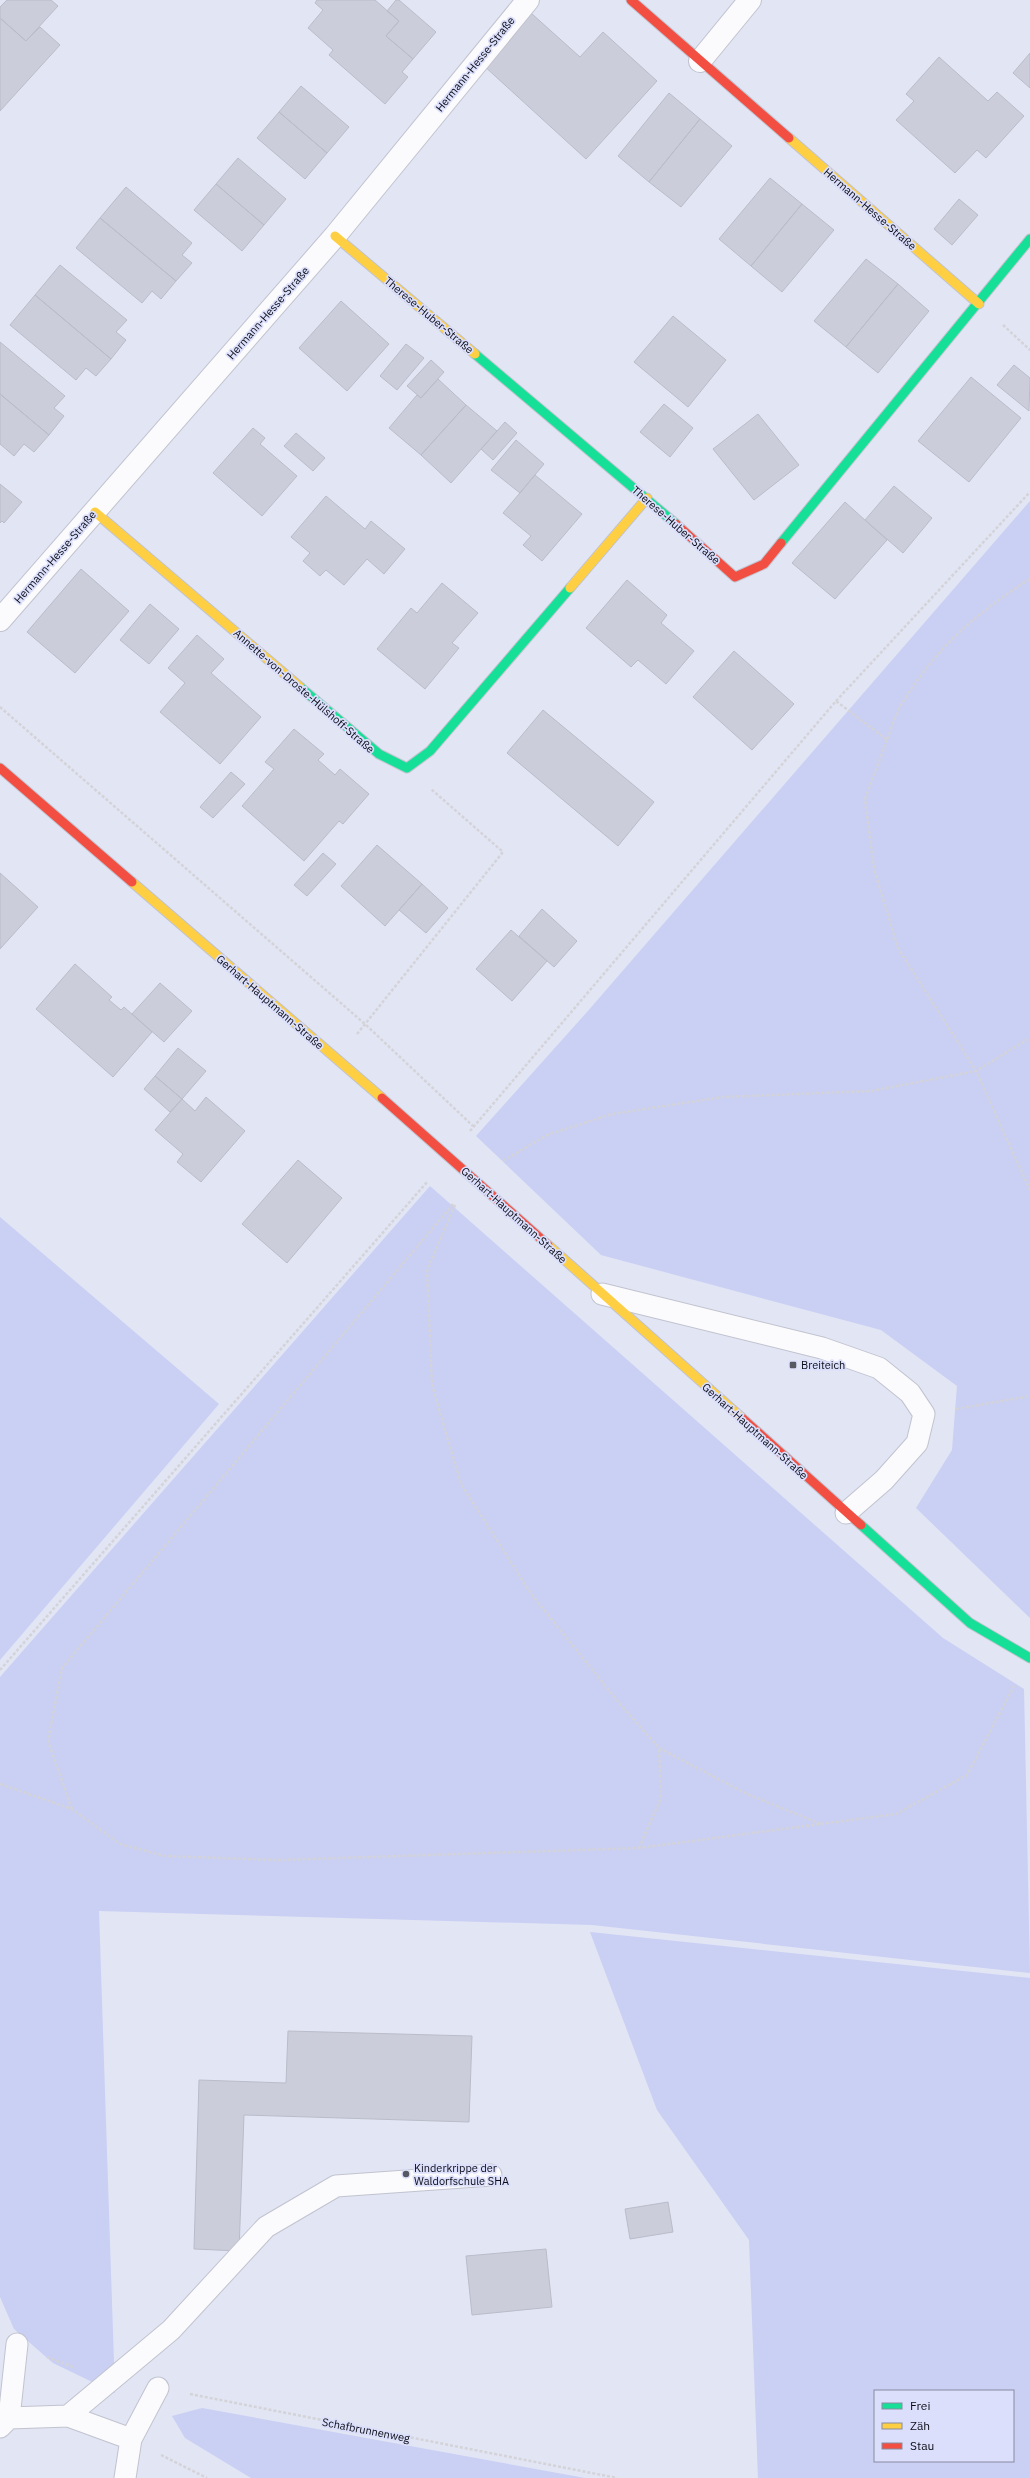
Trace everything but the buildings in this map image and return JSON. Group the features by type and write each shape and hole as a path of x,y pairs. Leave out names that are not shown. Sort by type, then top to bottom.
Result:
{"street":[{"name":"Hermann-Hesse-Straße","path":"0,620 334,236 528,0"},
{"name":"Hermann-Hesse-Straße","path":"631,0 979,304"},
{"path":"700,61 750,0"},
{"name":"Therese-Huber-Straße","path":"334,236 647,498 735,577 764,564 979,304"},
{"path":"979,304 1030,239"},
{"path":"407,768 430,751 647,498"},
{"name":"Annette-von-Droste-Hülshoff-Straße","path":"95,512 379,754 407,768"},
{"name":"Gerhart-Hauptmann-Straße","path":"0,768 473,1179 970,1623 1027,1657"}],"lane":[{"path":"602,1294 822,1348 879,1368 910,1392 924,1414 917,1443 884,1480 846,1513"},
{"path":"68,2416 116,2374 171,2330 266,2227 336,2186 491,2175"},
{"path":"17,2344 4,2423 68,2416 131,2439"},
{"path":"125,2478 131,2439 158,2388"}],"path":[{"path":"979,304 1030,350"},
{"path":"466,1136 836,701 1030,492"},
{"path":"1030,579 994,602 948,642 903,701 865,798 874,869 898,948 976,1071 1030,1190"},
{"path":"836,701 887,740"},
{"path":"0,707 366,1024 473,1126"},
{"path":"336,1059 366,1024 503,852 407,768"},
{"path":"72,1809 48,1741 62,1668 473,1179 547,1135 612,1114 723,1097 872,1091 976,1071 1030,1038"},
{"path":"0,1670 431,1178"},
{"path":"460,1195 427,1271 432,1385 461,1484 532,1595 620,1704 660,1748 747,1794 822,1824"},
{"path":"924,1414 1030,1396"},
{"path":"0,1784 72,1809 120,1844 165,1856 279,1860 639,1848 896,1814 967,1775 1013,1691 1027,1657"},
{"path":"639,1848 661,1798 660,1748"},
{"path":"17,2344 74,2368 116,2374"},
{"name":"Schafbrunnenweg","path":"158,2388 617,2478"},
{"path":"131,2439 207,2478"}],"shaded area":[{"path":"1030,501 1030,1618 916,1508 952,1450 957,1386 881,1330 601,1255 476,1136 587,1012"},
{"path":"430,1186 943,1638 1024,1689 1030,1973 592,1925 99,1911 115,2393 53,2363 14,2329 0,2297 0,1677"},
{"path":"0,1217 219,1404 0,1660"},
{"path":"590,1932 1030,1978 1030,2478 758,2478 749,2240 657,2110"},
{"path":"202,2408 585,2478 251,2478 185,2438 172,2416"}],"traffic: fast":[{"path":"781,543 1030,239"},
{"path":"475,354 676,524"},
{"path":"300,687 379,754 407,768 430,751 570,588"},
{"path":"861,1525 970,1623 1030,1658"}],"traffic: slow":[{"path":"789,138 979,304"},
{"path":"335,236 475,354"},
{"path":"570,588 647,498"},
{"path":"95,512 300,687"},
{"path":"132,882 382,1098"},
{"path":"548,1245 742,1418"}],"traffic: jam":[{"path":"631,0 789,138"},
{"path":"676,524 735,577 764,564 781,543"},
{"path":"0,768 132,882"},
{"path":"382,1098 548,1245"},
{"path":"742,1418 861,1525"}],"place":[{"name":"Breiteich","path":"793,1365"},
{"name":"Kinderkrippe der Waldorfschule SHA","path":"406,2174"}]}
